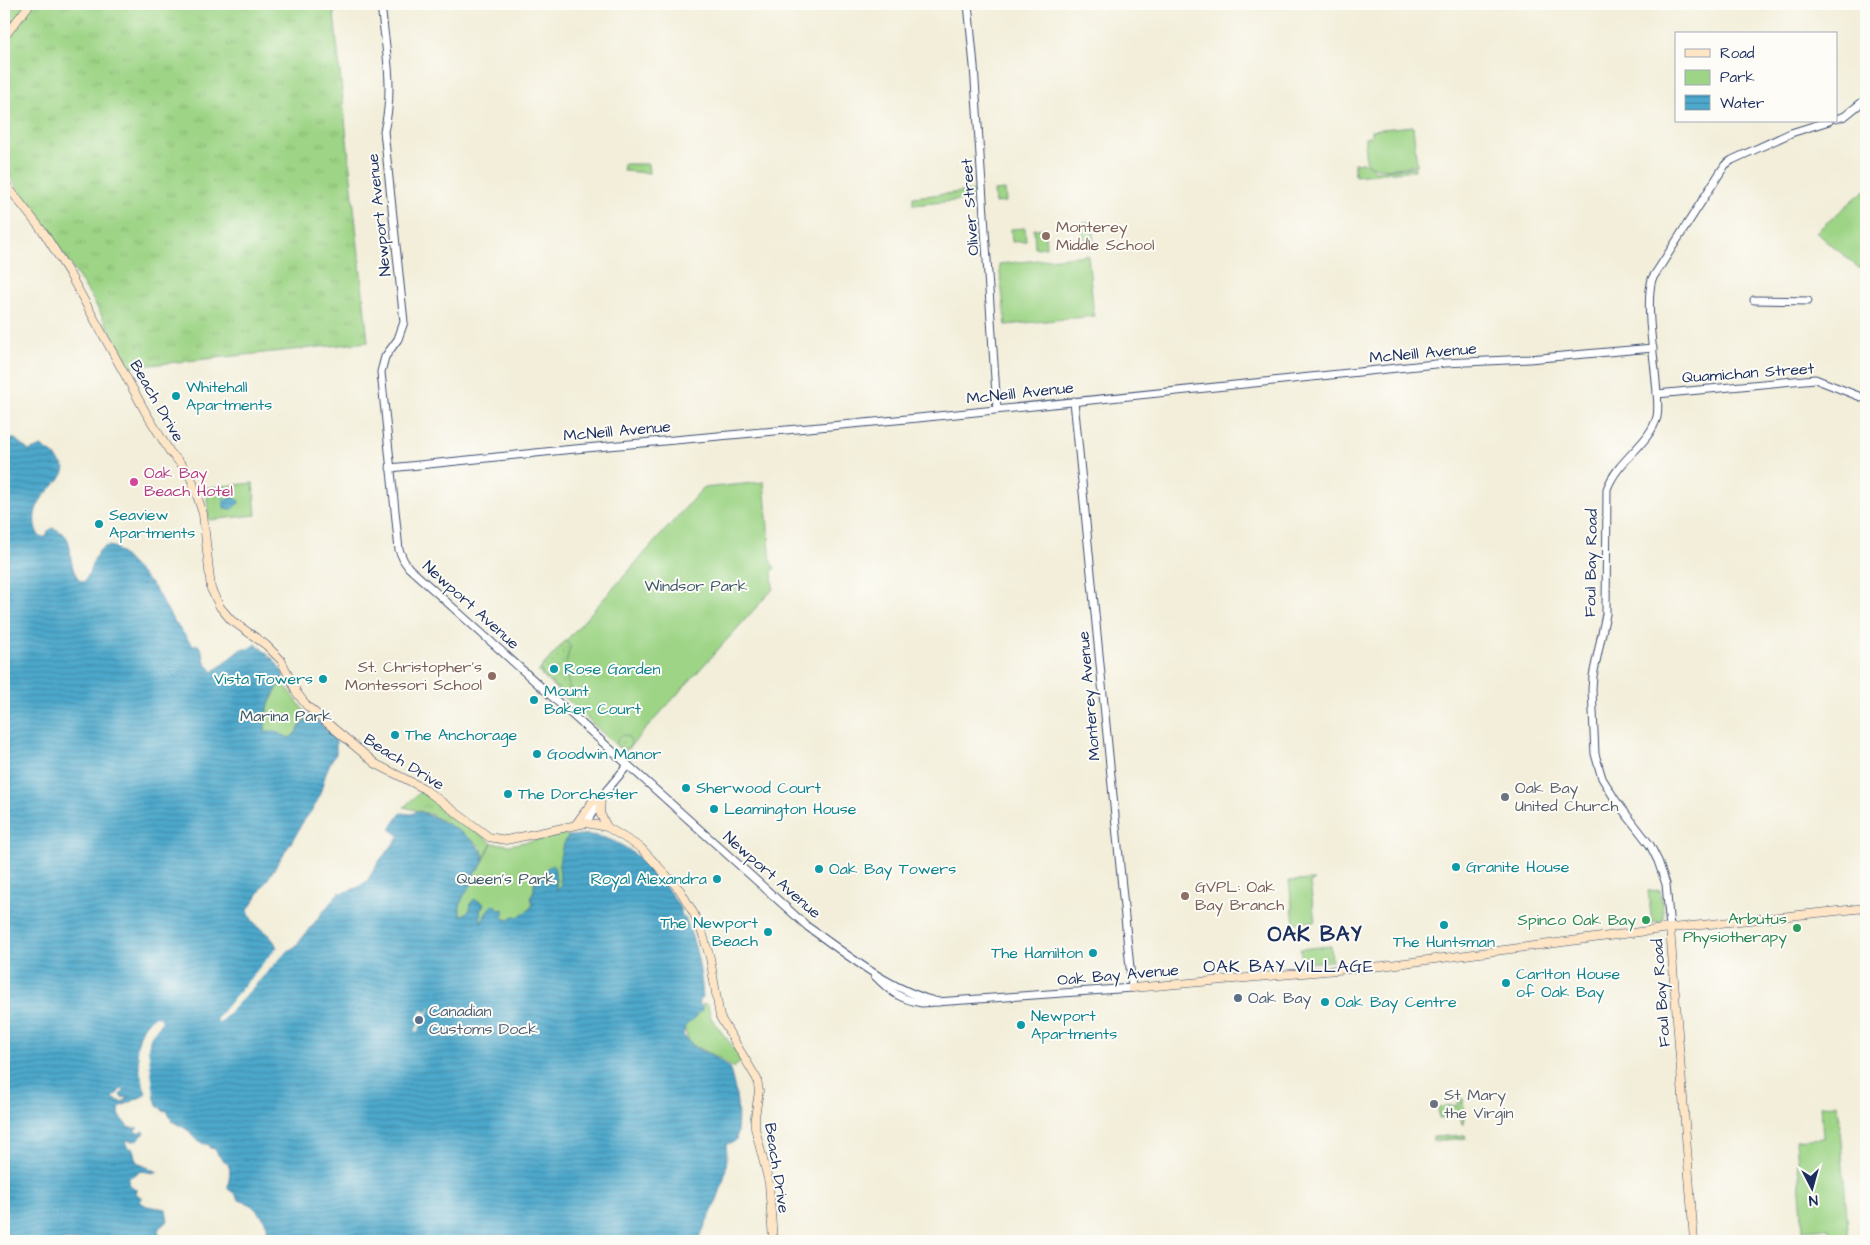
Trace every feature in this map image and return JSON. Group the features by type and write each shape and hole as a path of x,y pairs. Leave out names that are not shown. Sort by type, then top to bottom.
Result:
{"main road":[{"path":"4,37 30,4"},
{"name":"Beach Drive","path":"4,182 44,233 69,273 146,413 170,452 192,480 203,514 211,589 220,607 231,620 266,645 281,660 301,700 336,732 376,764 428,792 489,837 506,840 586,823 607,827 633,842 654,860 680,890 699,923 710,958 720,1017 757,1079 759,1091 755,1128 769,1183 773,1241"},
{"path":"576,824 592,802 601,798 600,812 607,827"},
{"name":"Oak Bay Avenue","path":"1132,988 1382,966 1670,928 1866,908"},
{"name":"Foul Bay Road","path":"1670,928 1694,1241"}],"street":[{"name":"Newport Avenue","path":"381,4 390,94 389,113 384,131 404,322 398,338 385,357 381,372 399,550 404,561 409,568 802,921 867,968 898,987 917,996 938,1002"},
{"name":"Oliver Street","path":"968,4 976,86 997,409"},
{"path":"1838,118 1845,116 1866,99"},
{"name":"Foul Bay Road","path":"1670,928 1667,893 1658,861 1650,845 1616,801 1602,778 1595,754 1592,702 1593,676 1606,614 1607,489 1619,466 1637,448 1654,424 1657,412 1650,296 1652,279 1725,165 1792,133 1825,122"},
{"path":"1754,300 1808,301"},
{"name":"McNeill Avenue","path":"390,468 1445,363 1529,359 1653,348"},
{"name":"Quamichan Street","path":"1657,394 1815,379 1866,400"},
{"name":"Monterey Avenue","path":"1074,401 1132,988"},
{"path":"586,823 601,798 628,765"},
{"name":"Oak Bay Avenue","path":"867,968 896,996 904,1000 922,1003 1132,988"}],"green space":[{"path":"4,4 333,4 368,342 130,367 92,298 49,231 4,169"},
{"path":"1413,126 1417,165 1398,168 1376,168 1370,166 1365,154 1365,138 1371,136 1371,130"},
{"path":"1364,162 1376,171 1415,167 1415,170 1355,176 1354,163"},
{"path":"624,164 648,164 649,173 623,171"},
{"path":"1866,189 1866,264 1859,268 1816,232"},
{"path":"1005,190 1006,202 995,203 994,191"},
{"path":"973,191 974,199 913,205 913,197"},
{"path":"1092,222 1094,243 1084,244 1082,223"},
{"path":"1025,228 1026,241 1012,242 1011,229"},
{"path":"1045,228 1046,247 1035,248 1034,229"},
{"path":"1088,255 1094,316 1006,325 999,264"},
{"name":"Windsor Park","path":"764,482 771,563 775,568 772,572 773,589 624,753 538,672 703,488"},
{"path":"253,483 256,515 209,520 206,488"},
{"name":"Rose Garden","path":"565,641 571,646 566,670 572,693 567,697 542,675 541,668"},
{"name":"Marina Park","path":"283,678 286,686 306,714 294,735 289,738 274,731 266,733 265,726 269,704"},
{"path":"624,735 629,737 631,742 629,747 624,749 619,747 617,742 619,737"},
{"path":"421,791 492,843 483,860 484,856 480,846 472,840 430,814 404,807"},
{"name":"Queen’s Park","path":"565,834 568,836 561,850 562,859 559,865 561,886 557,890 554,865 534,882 534,890 531,897 533,904 530,909 519,917 513,916 509,920 503,918 498,911 490,907 480,923 480,910 483,907 471,903 470,910 463,915 460,914 460,904 474,880 475,871 481,867 492,843 510,845"},
{"path":"1315,880 1310,883 1315,921 1294,923 1289,881"},
{"path":"1660,890 1664,918 1662,921 1652,923 1648,891"},
{"path":"1331,946 1332,961 1309,963 1307,959 1302,959 1300,949"},
{"path":"703,1004 708,1005 711,1018 742,1059 734,1068 695,1046 687,1036 684,1024"},
{"path":"1458,1099 1463,1099 1464,1124 1462,1124 1460,1113 1452,1113 1452,1117 1439,1118 1438,1107 1458,1105"},
{"path":"1838,1104 1849,1241 1831,1241 1830,1228 1803,1230 1796,1140 1823,1138 1821,1106"},
{"path":"1465,1135 1466,1138 1433,1141 1433,1137"}],"water":[{"path":"10,439 15,439 29,451 41,446 54,455 65,468 60,479 41,499 35,514 35,523 40,537 46,537 48,531 53,528 65,535 69,544 73,569 79,580 84,582 95,558 103,548 109,546 116,548 154,587 173,620 193,646 197,644 201,648 205,662 213,672 241,649 248,649 256,644 275,661 284,675 267,710 265,717 266,733 274,731 289,738 294,735 310,714 336,738 336,754 327,770 316,803 248,910 253,921 275,942 277,948 217,1018 217,1021 219,1022 287,951 295,947 339,892 343,893 359,887 367,881 380,860 400,836 390,829 401,813 412,814 417,811 437,819 464,835 482,853 483,863 475,871 473,879 475,880 460,904 460,914 463,915 470,910 474,899 484,904 480,910 481,923 493,905 497,906 498,910 503,909 503,918 509,920 513,916 519,917 530,909 533,904 531,897 536,877 544,875 547,869 554,865 557,890 561,886 559,866 562,849 568,836 591,835 618,843 630,850 662,881 679,907 683,918 685,918 692,937 701,976 703,997 698,1003 703,1008 685,1026 683,1035 695,1048 712,1055 729,1067 734,1085 738,1112 736,1140 726,1144 726,1170 723,1182 698,1241 268,1241 267,1225 262,1216 250,1204 239,1200 228,1189 230,1173 228,1164 218,1155 215,1149 198,1141 188,1131 172,1121 166,1110 163,1111 158,1107 151,1082 148,1052 152,1034 161,1024 159,1017 148,1022 139,1037 138,1056 146,1092 145,1095 120,1107 119,1114 129,1128 138,1128 134,1131 138,1133 144,1131 144,1134 135,1141 126,1140 128,1147 133,1149 136,1161 158,1172 141,1171 128,1178 128,1181 138,1191 134,1191 135,1193 142,1198 140,1202 147,1206 166,1209 168,1221 158,1230 162,1241 4,1241 4,445","holes":["121,1089 125,1090 120,1095 121,1097 129,1098 122,1102 113,1098"]},
{"path":"229,498 236,498 239,501 232,509 224,508 224,503"}],"pier":[{"path":"276,948 279,949 219,1019 285,950 287,951 221,1021 217,1021 217,1018"},
{"path":"430,1008 417,1032 415,1031 420,1022 417,1019 422,1010 427,1013"},
{"path":"155,1016 159,1017 162,1021 150,1037 148,1048 154,1096 151,1095 145,1048 148,1036 159,1022 158,1020 150,1024 140,1047 140,1058 149,1094 146,1092 141,1075 137,1047 143,1030"}],"waterway":[{"path":"224,497 224,503"}],"place":[{"name":"Monterey Middle School","path":"1046,236"},
{"name":"Whitehall Apartments","path":"176,396"},
{"name":"Oak Bay Beach Hotel","path":"134,482"},
{"name":"Seaview Apartments","path":"99,524"},
{"name":"Rose Garden","path":"554,669"},
{"name":"St. Christopher's Montessori School","path":"492,676"},
{"name":"Vista Towers","path":"323,679"},
{"name":"Mount Baker Court","path":"534,700"},
{"name":"The Anchorage","path":"395,735"},
{"name":"Goodwin Manor","path":"537,754"},
{"name":"Sherwood Court","path":"686,788"},
{"name":"The Dorchester","path":"508,794"},
{"name":"Oak Bay United Church","path":"1505,797"},
{"name":"Leamington House","path":"714,809"},
{"name":"Granite House","path":"1456,867"},
{"name":"Oak Bay Towers","path":"819,869"},
{"name":"Royal Alexandra","path":"717,879"},
{"name":"GVPL: Oak Bay Branch","path":"1185,896"},
{"name":"Spinco Oak Bay","path":"1646,920"},
{"name":"The Huntsman","path":"1444,925"},
{"name":"Arbutus Physiotherapy","path":"1797,928"},
{"name":"The Newport Beach","path":"768,932"},
{"name":"The Hamilton","path":"1093,953"},
{"name":"Carlton House of Oak Bay","path":"1506,983"},
{"name":"Oak Bay","path":"1238,998"},
{"name":"Oak Bay Centre","path":"1325,1002"},
{"name":"Canadian Customs Dock","path":"419,1020"},
{"name":"Newport Apartments","path":"1021,1025"},
{"name":"St Mary the Virgin","path":"1434,1104"}],"district":[{"name":"OAK BAY","path":"1315,934"},
{"name":"OAK BAY VILLAGE","path":"1289,966"}]}
